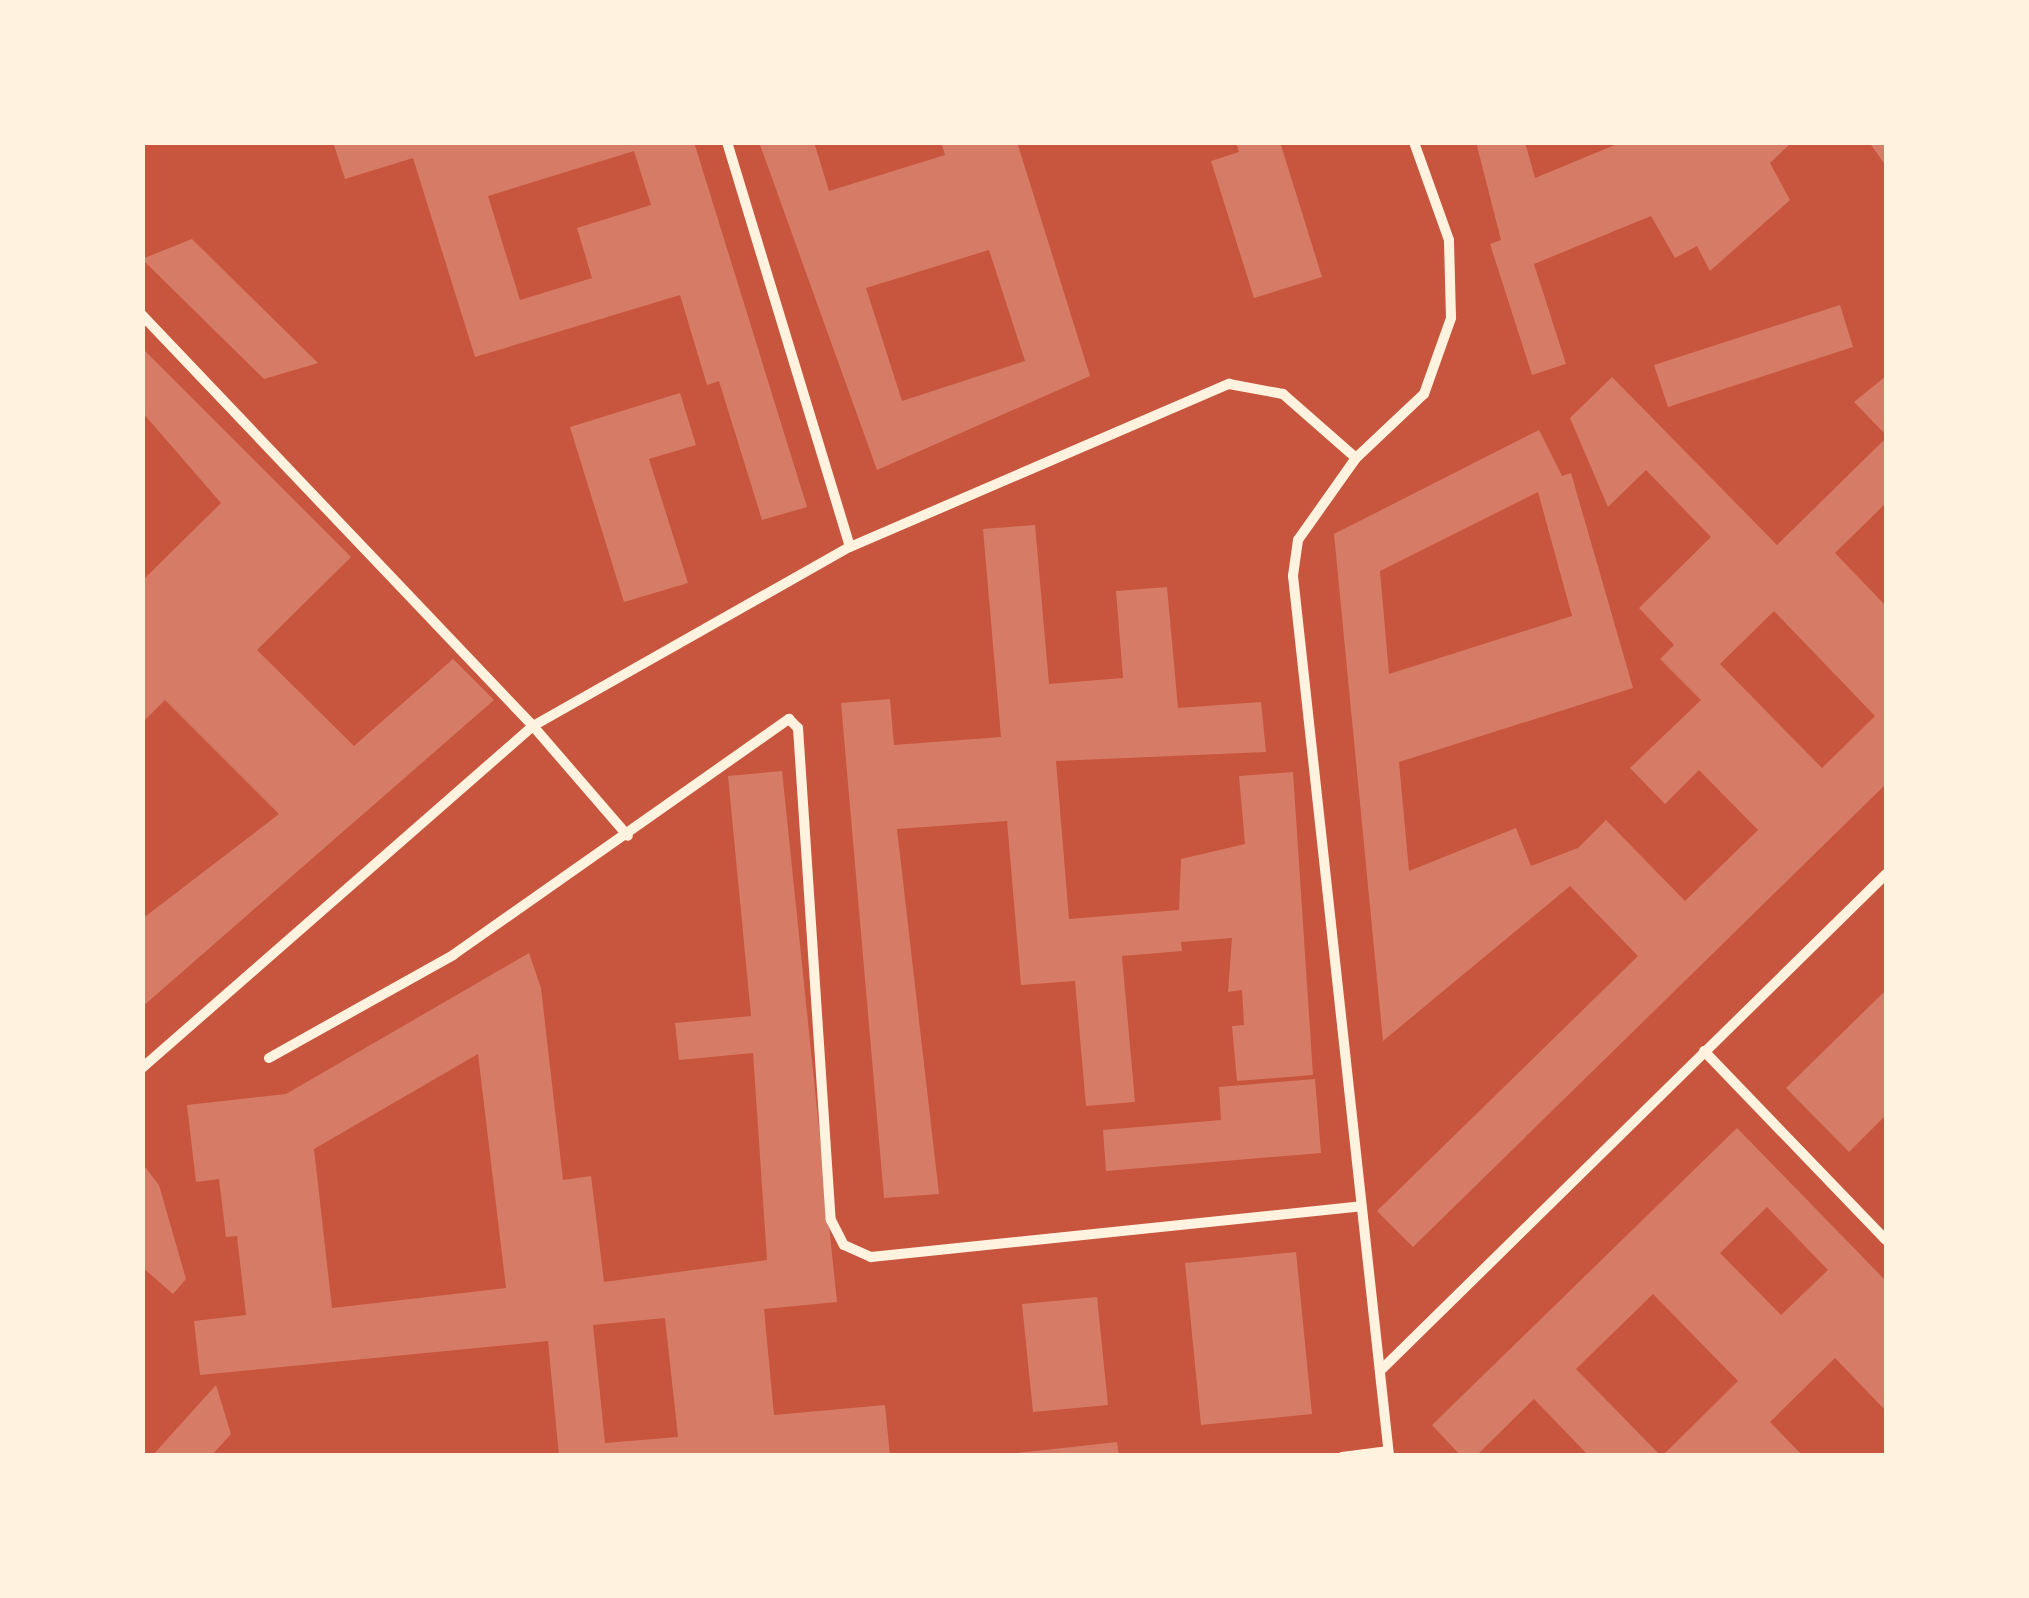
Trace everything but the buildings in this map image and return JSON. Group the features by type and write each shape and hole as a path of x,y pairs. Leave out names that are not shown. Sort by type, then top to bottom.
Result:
{"street":[{"path":"727,142 850,546"},
{"path":"1389,1453 1292,576 1298,540 1356,458 1424,394 1451,318 1449,240 1414,142"},
{"path":"142,315 533,726 628,836"},
{"path":"142,1068 533,726 850,546 1229,384 1283,394 1356,458"},
{"path":"269,1058 453,955 628,836 771,724 789,720 798,728 831,1220 856,1251 1361,1206"},
{"path":"1382,1369 1886,874"},
{"path":"1704,1051 1886,1240"}],"lane":[{"path":"1342,1456 1389,1453"}]}
